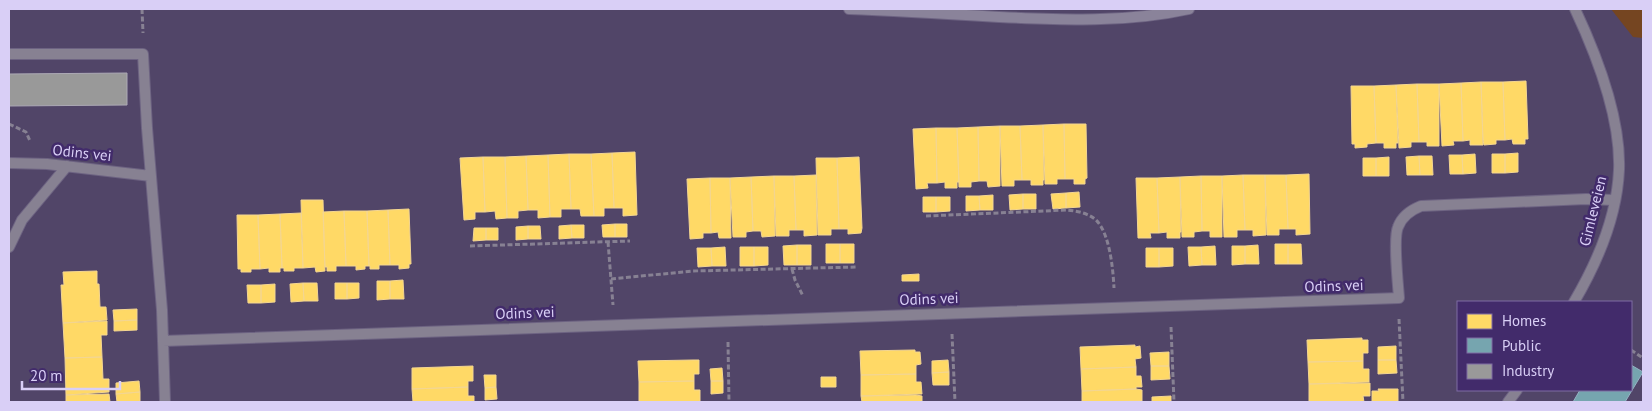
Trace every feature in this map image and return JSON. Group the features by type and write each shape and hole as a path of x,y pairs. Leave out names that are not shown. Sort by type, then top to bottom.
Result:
{"street":[{"path":"849,9 1058,20 1110,20 1143,17 1189,9"},
{"name":"Gimleveien","path":"1575,9 1600,71 1614,123 1619,168 1609,223 1594,264 1575,301"},
{"path":"9,54 144,54 151,176 160,276 165,402"},
{"name":"Odins vei","path":"9,163 67,166 151,176"},
{"path":"9,247 22,220 67,166"},
{"path":"1399,298 1397,228 1403,217 1411,210 1421,206 1586,199 1614,200"},
{"name":"Odins vei","path":"163,341 1399,298"},
{"path":"1508,402 1516,391"}],"path":[{"path":"926,216 1067,210 1085,214 1095,219 1107,242 1114,281 1114,308"},
{"path":"470,246 630,241"},
{"path":"608,242 614,325"},
{"path":"611,279 693,271 856,267"},
{"path":"792,269 795,280 807,304"},
{"path":"1399,298 1403,402"},
{"path":"1170,306 1174,402"},
{"path":"951,314 954,402"},
{"path":"726,321 730,402"},
{"path":"1632,351 1643,358"}],"shaded area":[{"path":"1611,9 1643,9 1643,38 1633,37"}],"building: Homes":[{"path":"1526,81 1528,139 1525,139 1525,144 1513,144 1512,139 1505,140 1503,82"},
{"path":"1481,82 1483,145 1470,145 1470,140 1463,141 1461,83"},
{"path":"1481,82 1503,82 1505,140 1496,140 1496,144 1484,145"},
{"path":"1461,83 1463,141 1453,141 1454,145 1442,146 1439,84"},
{"path":"1417,84 1419,142 1411,142 1411,147 1399,148 1396,85"},
{"path":"1417,84 1439,84 1439,146 1427,146 1427,142 1419,142"},
{"path":"1396,85 1398,143 1396,143 1396,148 1384,148 1384,143 1376,143 1374,86"},
{"path":"1351,86 1374,86 1376,143 1367,144 1367,147 1355,148 1355,144 1352,144"},
{"path":"1064,124 1086,124 1087,178 1085,179 1085,184 1074,184 1074,179 1065,179"},
{"path":"1064,124 1065,179 1057,179 1057,184 1045,184 1043,125"},
{"path":"1043,125 1043,185 1031,185 1031,180 1022,180 1020,126"},
{"path":"1000,126 1020,126 1022,180 1014,180 1014,186 1002,186"},
{"path":"1000,126 1000,186 988,187 987,181 979,181 978,127"},
{"path":"978,127 979,181 971,182 971,187 959,187 957,128"},
{"path":"936,128 957,128 959,182 957,182 957,188 945,188 945,182 937,183"},
{"path":"936,128 937,183 927,183 928,188 916,189 913,129"},
{"path":"635,152 637,215 623,216 623,208 614,208 612,153"},
{"path":"612,153 614,208 604,208 604,216 594,216 591,154"},
{"path":"1518,153 1518,172 1505,173 1505,154"},
{"path":"569,154 571,209 561,209 561,217 550,217 548,155"},
{"path":"569,154 591,154 594,216 581,216 580,209 571,209"},
{"path":"1475,154 1476,173 1463,174 1462,155"},
{"path":"1492,154 1505,154 1505,173 1492,173"},
{"path":"548,155 550,217 538,218 538,210 528,210 526,156"},
{"path":"1449,155 1462,155 1463,174 1450,174"},
{"path":"526,156 528,210 518,211 518,218 507,218 505,157"},
{"path":"1419,156 1432,156 1433,175 1420,175"},
{"path":"1419,156 1420,175 1407,175 1406,157"},
{"path":"483,157 485,212 475,212 475,219 464,220 460,158"},
{"path":"483,157 505,157 507,218 496,219 495,211 485,212"},
{"path":"859,157 862,228 861,233 848,234 848,229 839,229 837,158"},
{"path":"1389,157 1389,176 1376,176 1376,158"},
{"path":"816,158 837,158 839,229 831,229 831,235 818,235"},
{"path":"1363,158 1376,158 1376,176 1363,176"},
{"path":"1309,174 1310,234 1296,235 1296,229 1288,229 1286,175"},
{"path":"816,175 817,235 804,236 804,230 796,230 794,176"},
{"path":"1243,175 1245,230 1237,230 1237,237 1224,237 1222,176"},
{"path":"1243,175 1265,175 1266,235 1253,236 1253,230 1245,230"},
{"path":"1265,175 1286,175 1288,229 1279,229 1279,235 1267,235"},
{"path":"774,176 794,176 796,230 789,230 789,236 776,236"},
{"path":"774,176 775,236 762,237 761,231 753,231 751,177"},
{"path":"1201,176 1202,231 1194,232 1194,237 1182,237 1180,177"},
{"path":"1201,176 1222,176 1222,237 1210,237 1210,231 1202,231"},
{"path":"751,177 753,231 746,232 746,237 733,237 730,178"},
{"path":"1180,177 1180,238 1167,238 1167,232 1159,233 1157,178"},
{"path":"710,178 730,178 731,238 719,238 718,232 711,233"},
{"path":"710,178 711,233 703,233 703,238 690,239 687,179"},
{"path":"1136,178 1157,178 1159,233 1150,233 1151,238 1138,238"},
{"path":"1079,192 1080,207 1066,208 1066,193"},
{"path":"1066,193 1066,208 1053,209 1051,194"},
{"path":"1023,194 1036,194 1036,209 1023,209"},
{"path":"1023,194 1023,209 1010,210 1009,195"},
{"path":"993,195 993,210 980,210 979,196"},
{"path":"966,196 979,196 980,210 966,211"},
{"path":"923,197 936,197 936,212 923,212"},
{"path":"936,197 950,197 950,211 936,212"},
{"path":"301,200 323,200 325,271 316,272 315,267 303,268"},
{"path":"409,209 411,264 409,264 409,268 399,269 399,265 390,265 388,210"},
{"path":"388,210 390,265 379,265 379,269 370,269 367,211"},
{"path":"344,211 346,266 336,266 336,271 327,271 327,267 325,267 323,212"},
{"path":"344,211 367,211 369,266 365,266 365,269 356,270 356,266 346,266"},
{"path":"301,213 303,268 294,268 294,271 284,271 284,268 282,268 280,214"},
{"path":"280,214 282,268 280,268 280,272 269,272 269,268 260,269 258,215"},
{"path":"237,215 258,215 260,269 251,269 251,272 241,272 241,269 238,269"},
{"path":"615,224 627,224 627,237 615,237"},
{"path":"615,224 615,237 603,237 602,225"},
{"path":"571,225 584,225 584,238 572,238"},
{"path":"571,225 572,238 559,239 559,226"},
{"path":"528,226 540,226 541,239 528,239"},
{"path":"528,226 528,239 516,240 516,227"},
{"path":"474,228 486,228 486,240 473,241"},
{"path":"486,228 498,228 498,240 486,240"},
{"path":"826,244 840,244 840,263 826,263"},
{"path":"840,244 854,244 854,263 840,263"},
{"path":"1275,244 1288,244 1288,264 1275,264"},
{"path":"1288,244 1301,244 1302,264 1288,264"},
{"path":"797,245 811,245 811,265 797,265"},
{"path":"797,245 797,265 784,265 783,246"},
{"path":"1258,245 1259,264 1245,264 1245,246"},
{"path":"1215,246 1216,265 1202,265 1201,247"},
{"path":"1232,246 1245,246 1245,264 1232,265"},
{"path":"725,247 726,266 712,266 711,248"},
{"path":"740,247 754,247 754,266 740,266"},
{"path":"754,247 768,247 768,265 754,266"},
{"path":"1188,247 1201,247 1202,265 1189,266"},
{"path":"697,248 711,248 712,266 698,267"},
{"path":"1146,248 1159,248 1159,267 1146,267"},
{"path":"1159,248 1173,248 1173,266 1159,267"},
{"path":"97,271 100,307 106,307 107,320 63,323 61,285 64,285 63,272"},
{"path":"919,274 919,281 902,281 902,275"},
{"path":"403,280 404,299 390,299 390,281"},
{"path":"377,281 390,281 390,299 377,300"},
{"path":"303,283 304,301 291,302 290,284"},
{"path":"303,283 317,283 318,301 304,301"},
{"path":"335,283 347,283 347,299 335,299"},
{"path":"347,283 359,283 359,298 347,299"},
{"path":"275,284 275,302 261,303 261,285"},
{"path":"247,285 261,285 261,303 248,303"},
{"path":"137,309 137,320 114,321 113,310"},
{"path":"137,320 137,330 114,331 114,321"},
{"path":"107,321 107,335 101,335 102,357 65,358 63,323"},
{"path":"1362,338 1362,340 1368,340 1368,353 1363,353 1363,361 1308,362 1307,340"},
{"path":"1135,345 1135,347 1140,346 1141,358 1135,359 1136,367 1081,369 1080,347"},
{"path":"1396,346 1396,360 1378,360 1378,347"},
{"path":"915,350 915,352 920,352 921,364 916,365 916,374 861,375 860,351"},
{"path":"1169,352 1169,366 1151,366 1150,353"},
{"path":"102,357 103,379 109,379 109,392 66,395 65,358"},
{"path":"699,360 699,374 694,374 694,381 639,382 638,361"},
{"path":"948,360 949,372 932,373 932,361"},
{"path":"1378,360 1396,360 1397,373 1378,374"},
{"path":"1363,361 1363,369 1369,369 1369,382 1309,384 1308,362"},
{"path":"473,366 473,381 468,381 468,387 412,389 412,368"},
{"path":"1151,366 1169,366 1170,379 1151,380"},
{"path":"1136,367 1136,376 1141,376 1142,387 1136,387 1136,389 1082,391 1081,369"},
{"path":"722,368 723,381 711,381 710,369"},
{"path":"949,372 949,385 933,385 932,373"},
{"path":"916,374 916,382 921,382 922,394 861,396 861,375"},
{"path":"484,375 496,375 496,387 485,388"},
{"path":"821,377 836,377 836,387 821,387"},
{"path":"139,381 140,392 116,394 116,383"},
{"path":"694,381 694,390 700,390 700,402 639,402 639,382"},
{"path":"711,381 723,381 723,393 711,394"},
{"path":"1370,383 1370,396 1363,396 1364,402 1309,402 1309,384"},
{"path":"468,387 468,396 474,396 474,402 413,402 412,389"},
{"path":"496,387 497,399 485,400 485,388"},
{"path":"1378,389 1398,389 1398,402 1372,402 1372,391 1379,391"},
{"path":"1142,390 1142,401 1082,402 1082,391"},
{"path":"140,392 140,402 117,402 116,394"},
{"path":"109,394 110,402 66,402 66,395"},
{"path":"861,396 922,396 922,402 862,402"},
{"path":"1171,396 1171,402 1152,402 1152,397"}],"building: Public":[{"path":"1632,366 1643,372 1632,390"},
{"path":"1579,391 1632,391 1625,402 1573,402"}],"building: Industry":[{"path":"127,73 127,105 9,106 9,74"}]}
